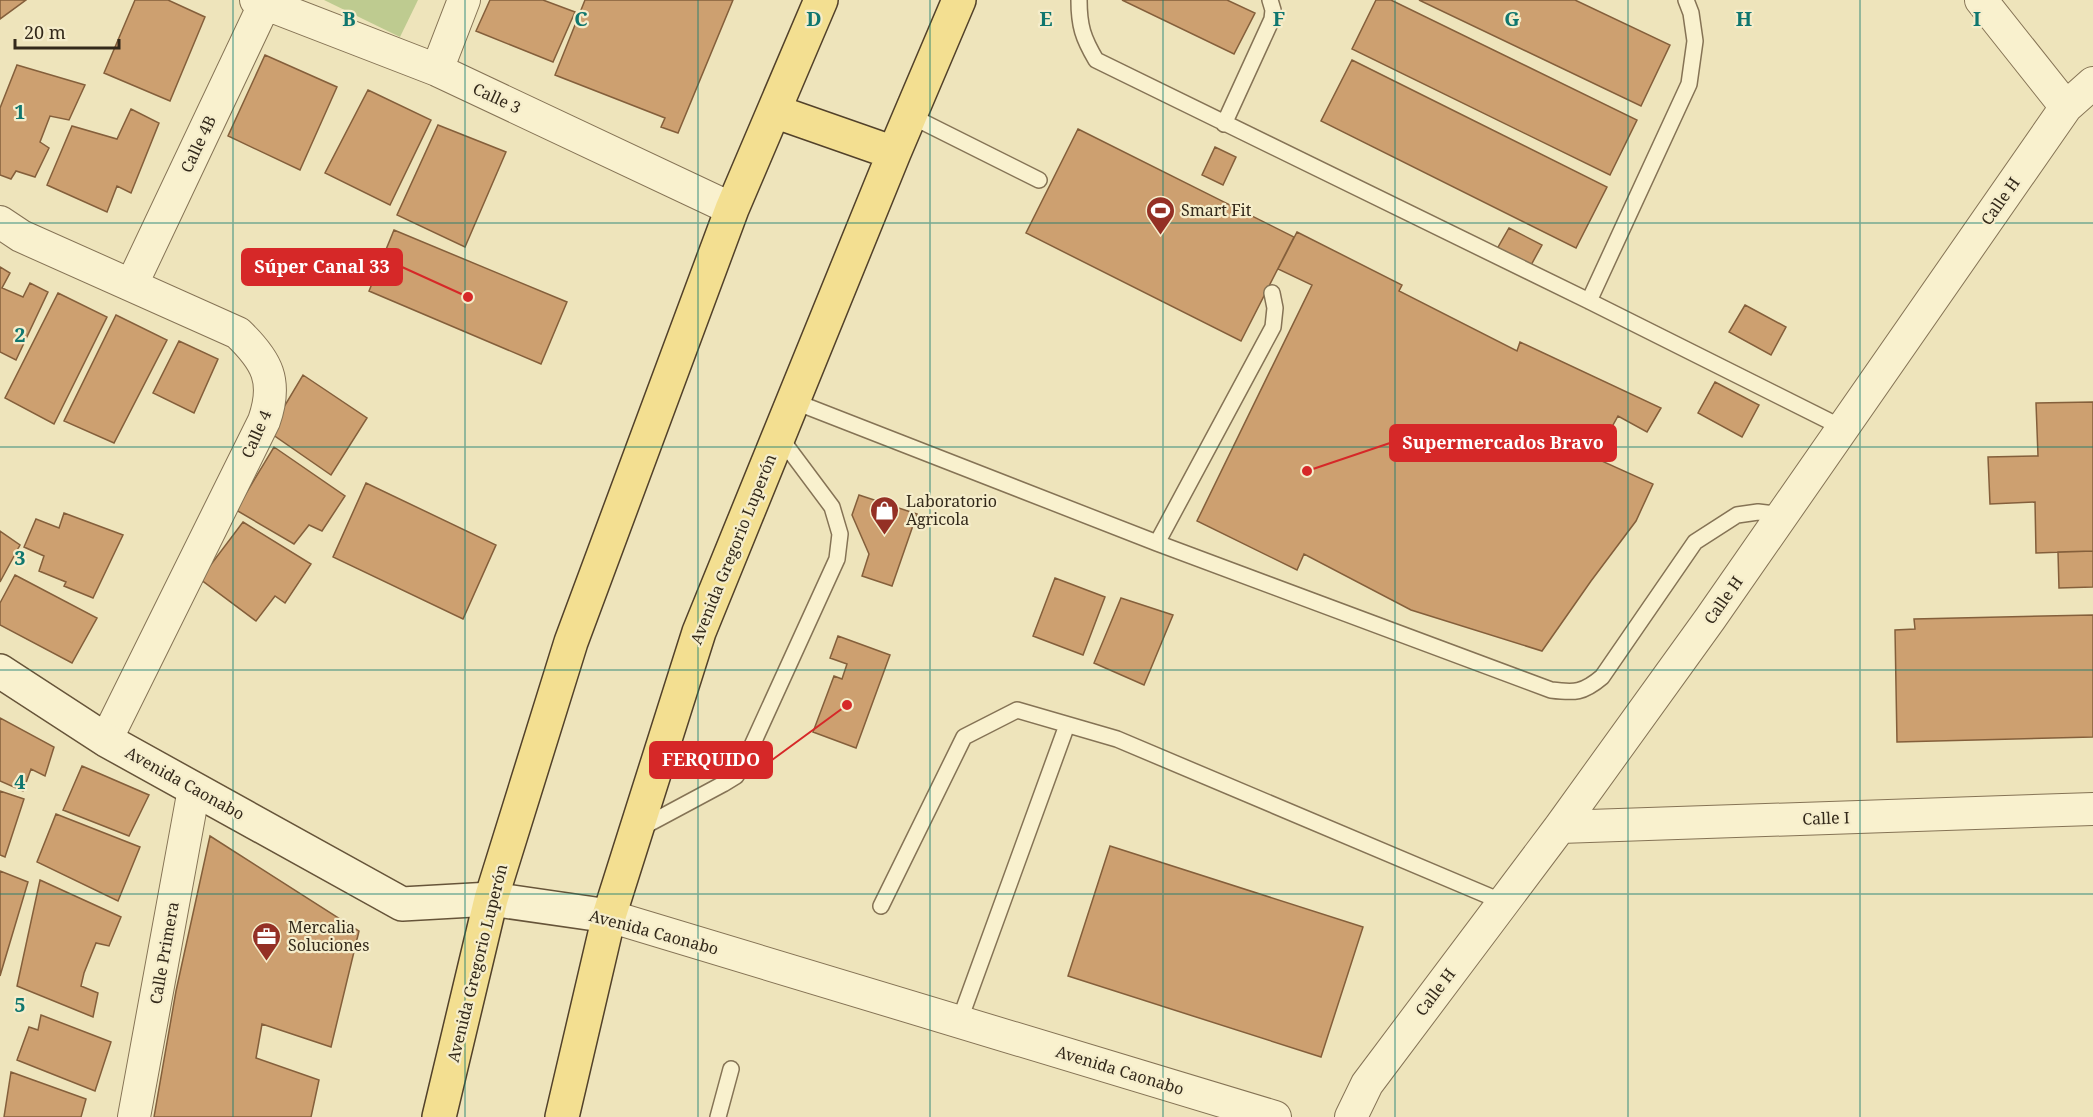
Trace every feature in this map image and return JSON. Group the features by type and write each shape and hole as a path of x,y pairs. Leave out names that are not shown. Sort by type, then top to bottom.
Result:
{"main road":[{"name":"Avenida Gregorio Luperón","path":"439,1117 491,899 571,642 732,208 821,0"},
{"name":"Avenida Gregorio Luperón","path":"562,1117 609,916 699,632 909,115 959,0"},
{"path":"774,111 894,153"}],"street":[{"path":"437,70 464,0"},
{"path":"1982,0 2066,107"},
{"name":"Calle 3","path":"260,2 437,70 732,208"},
{"name":"Calle 4B","path":"132,284 260,2"},
{"name":"Calle H","path":"1351,1117 1367,1084 1560,827 1703,629 2066,107 2093,83"},
{"name":"Calle 4","path":"0,222 21,236 238,333 254,348 268,375 271,390 270,403 264,421 106,740"},
{"name":"Avenida Caonabo","path":"0,671 106,740 402,904 491,899 609,916 1275,1117"},
{"name":"Calle Primera","path":"134,1117 194,789"},
{"name":"Calle I","path":"1560,827 2093,809"}],"lane":[{"path":"1079,0 1079,21 1085,42 1096,60 1843,428"},
{"path":"1224,123 1272,19 1274,10 1270,0"},
{"path":"1589,301 1689,84 1695,41 1691,13 1686,0"},
{"path":"909,115 1039,180"},
{"path":"1157,543 1273,327 1275,308 1272,293"},
{"path":"793,401 1157,543 1551,690 1572,693 1589,688 1602,677 1695,543 1737,515 1758,512 1783,515"},
{"path":"636,831 736,776 837,559 840,534 832,507 779,436"},
{"path":"881,906 964,737 1017,710 1118,739 1503,902"},
{"path":"959,1022 1067,724"},
{"path":"718,1117 731,1069"}],"green space":[{"path":"324,0 418,0 400,37"}],"building":[{"path":"0,0 26,0 0,19"},
{"path":"135,0 168,0 205,17 170,101 104,73"},
{"path":"490,0 543,0 575,12 553,62 476,31"},
{"path":"585,0 733,0 678,133 661,127 665,118 555,75"},
{"path":"1122,0 1227,0 1255,13 1234,54"},
{"path":"1376,0 1391,0 1637,120 1610,175 1352,49"},
{"path":"1419,0 1575,0 1670,45 1641,106"},
{"path":"265,55 337,87 300,170 228,136"},
{"path":"1352,60 1607,187 1576,248 1321,121"},
{"path":"17,65 85,85 69,120 50,116 40,142 49,148 35,177 16,171 11,179 0,175 0,108"},
{"path":"368,90 431,120 390,205 325,173"},
{"path":"131,109 159,123 131,193 117,186 107,212 47,185 72,126 117,139"},
{"path":"438,125 506,152 465,247 397,215"},
{"name":"Smart Fit","path":"1078,129 1294,237 1241,341 1026,233"},
{"path":"1215,147 1236,157 1223,185 1202,175"},
{"path":"1509,228 1542,245 1530,267 1497,249"},
{"path":"394,230 567,302 541,364 369,291"},
{"path":"1297,232 1402,285 1399,291 1517,351 1520,342 1661,408 1647,432 1618,416 1595,458 1653,484 1636,521 1542,651 1411,610 1304,554 1297,570 1197,521 1312,285 1278,269"},
{"path":"0,267 10,273 2,288 23,297 30,283 48,292 16,360 0,352"},
{"path":"58,293 107,317 54,424 5,398"},
{"path":"1745,305 1786,327 1771,355 1729,332"},
{"path":"116,315 167,340 114,443 64,421"},
{"path":"179,341 218,359 194,413 153,393"},
{"path":"303,375 367,418 331,475 269,432"},
{"path":"1715,382 1759,405 1742,437 1698,413"},
{"path":"2093,402 2093,551 2036,553 2035,502 1990,504 1988,457 2038,456 2036,403"},
{"path":"274,447 345,496 322,531 309,525 294,544 236,510"},
{"path":"366,483 496,545 463,619 333,557"},
{"name":"Laboratorio Agricola","path":"859,495 917,514 892,586 862,576 869,554 852,515"},
{"path":"64,513 123,535 93,598 64,586 66,582 39,571 44,556 24,547 36,519 59,528"},
{"path":"243,522 311,564 285,603 275,596 256,621 200,579"},
{"path":"0,531 20,545 0,582"},
{"path":"2093,551 2093,587 2059,588 2058,552"},
{"path":"15,575 97,618 72,663 0,625 0,603"},
{"path":"1055,578 1105,597 1083,655 1033,636"},
{"path":"1121,598 1173,615 1144,685 1094,663"},
{"path":"2093,615 2093,737 1897,742 1895,630 1915,629 1914,619"},
{"path":"838,636 890,655 856,748 813,732 834,676 842,679 847,664 830,658"},
{"path":"0,718 54,747 45,776 31,769 23,791 0,781"},
{"path":"82,766 149,795 129,836 63,810"},
{"path":"0,791 24,799 5,857 0,855"},
{"path":"56,814 140,847 118,901 37,862"},
{"name":"Mercalia Soluciones","path":"210,836 359,931 331,1047 262,1024 256,1058 319,1080 311,1117 154,1117 176,991"},
{"path":"1110,846 1363,927 1321,1057 1068,976"},
{"path":"0,871 28,882 0,976"},
{"path":"40,880 121,917 109,946 96,943 84,973 81,986 98,993 93,1017 17,986"},
{"path":"41,1015 111,1042 95,1091 17,1060 29,1027 38,1030"},
{"path":"11,1072 86,1099 81,1117 4,1117"}],"place":[{"name":"Smart Fit","path":"1160,236"},
{"name":"Súper Canal 33","path":"468,297"},
{"name":"Supermercados Bravo","path":"1307,471"},
{"name":"Laboratorio Agricola","path":"885,536"},
{"name":"FERQUIDO","path":"847,705"},
{"name":"Mercalia Soluciones","path":"267,962"}]}
